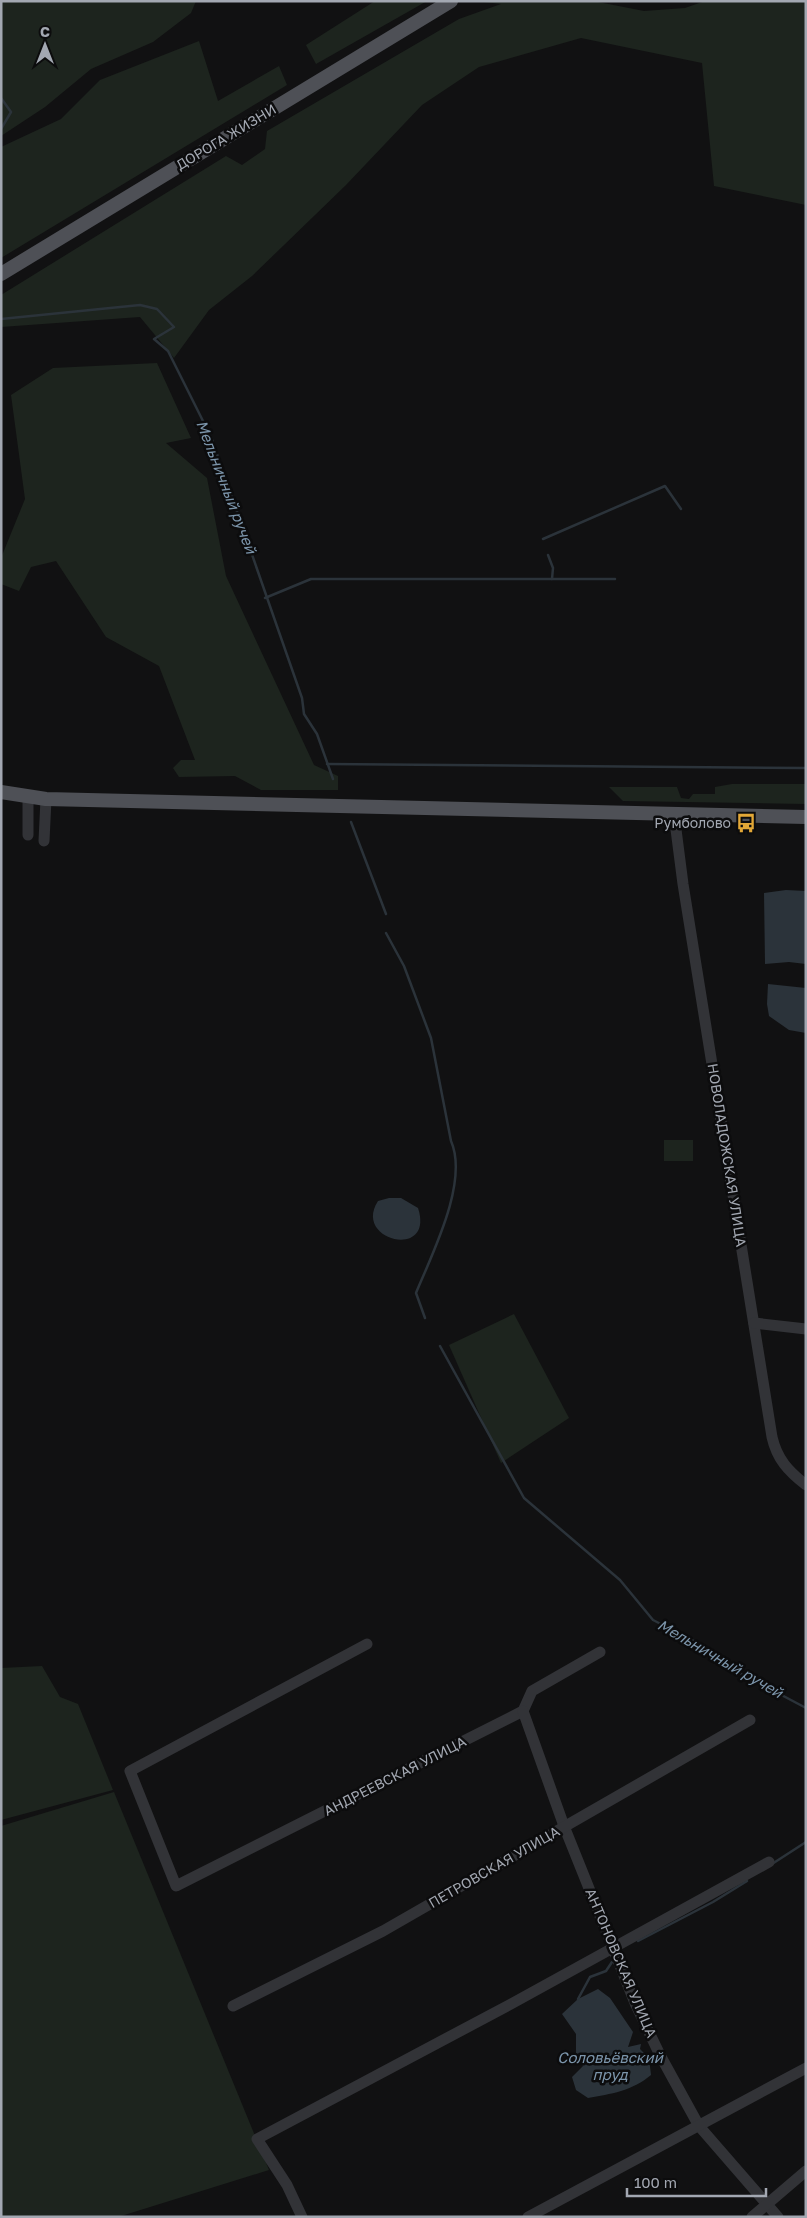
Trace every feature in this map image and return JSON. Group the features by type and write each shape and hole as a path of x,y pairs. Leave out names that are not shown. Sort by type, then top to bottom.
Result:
{"main road":[{"name":"ДОРОГА ЖИЗНИ","path":"1,274 451,1"},
{"path":"1,792 46,798 806,817"}],"street":[{"path":"28,796 28,835"},
{"path":"44,841 46,798"},
{"name":"НОВОЛАДОЖСКАЯ УЛИЦА","path":"674,814 683,884 775,1449 787,1469 806,1485"},
{"path":"754,1323 806,1329"},
{"name":"АНДРЕЕВСКАЯ УЛИЦА","path":"367,1644 130,1771 176,1886 523,1711"},
{"path":"523,1711 532,1691 600,1652"},
{"name":"АНТОНОВСКАЯ УЛИЦА","path":"523,1711 564,1826 614,1946 635,2003 652,2037 700,2126 778,2217"},
{"name":"ПЕТРОВСКАЯ УЛИЦА","path":"233,2006 383,1931 750,1720"},
{"path":"302,2217 287,2185 257,2139 511,2004 769,1862"},
{"path":"528,2217 806,2068"},
{"path":"752,2217 806,2171"}],"shaded area":[{"path":"1,1 196,1 191,13 153,42 91,69 45,107 1,136"},
{"path":"375,1 427,1 316,64 306,45"},
{"path":"475,1 593,1 644,11 685,8 705,1 806,1 806,205 714,186 702,63 581,38 479,67 422,105 346,185 252,276 209,310 174,358 140,317 1,327 1,295 226,156 242,165 265,149 267,131 459,19 501,4"},
{"path":"199,41 218,101 279,66 287,85 1,258 1,147 61,119 100,80"},
{"path":"157,363 191,438 166,443 207,478 226,576 314,765 338,776 338,790 261,790 235,776 179,777 173,768 181,760 195,760 159,666 106,637 56,561 31,567 19,591 1,584 1,558 25,499 11,395 53,368"},
{"path":"732,784 806,784 806,804 623,801 609,787 677,787 681,798 689,799 693,794 715,794 715,787"},
{"path":"664,1140 693,1140 693,1161 664,1161"},
{"path":"514,1314 569,1418 501,1463 449,1345"},
{"path":"42,1666 60,1697 78,1704 113,1790 1,1820 1,1668"},
{"path":"114,1792 269,2170 118,2217 1,2217 1,1826"}],"water":[{"path":"786,890 806,891 806,964 789,962 765,964 764,893"},
{"path":"768,984 806,988 806,1033 789,1030 769,1016 767,1004"},
{"path":"389,1198 401,1198 418,1208 420,1224 415,1234 406,1239 395,1239 384,1235 376,1226 373,1215 378,1201"},
{"name":"Соловьёвский пруд","path":"598,1989 610,1998 633,2032 628,2047 641,2044 640,2049 649,2058 651,2075 629,2088 588,2098 576,2090 572,2077 583,2066 576,2057 576,2034 562,2014 578,1999"}],"waterway":[{"name":"Мельничный ручей","path":"1,98 11,112 1,129"},
{"name":"Мельничный ручей","path":"1,319 140,305 157,309 174,327 154,339 168,351 211,437 302,698 304,714 317,734 333,779"},
{"path":"543,539 665,486 681,509"},
{"path":"548,555 553,568 552,579"},
{"path":"265,598 311,579 615,579"},
{"path":"327,764 806,768"},
{"name":"Мельничный ручей","path":"351,822 386,914"},
{"name":"Мельничный ручей","path":"386,933 404,966 431,1038 455,1158 455,1177 446,1218 416,1293 425,1318"},
{"name":"Мельничный ручей","path":"440,1346 524,1498 620,1580 653,1620 694,1641 721,1663 806,1708"},
{"path":"772,1864 806,1842"},
{"path":"638,1941 713,1902 747,1881"},
{"path":"578,1999 590,1977 606,1971 612,1962"}],"place":[{"name":"Румболово","path":"746,823"}]}
